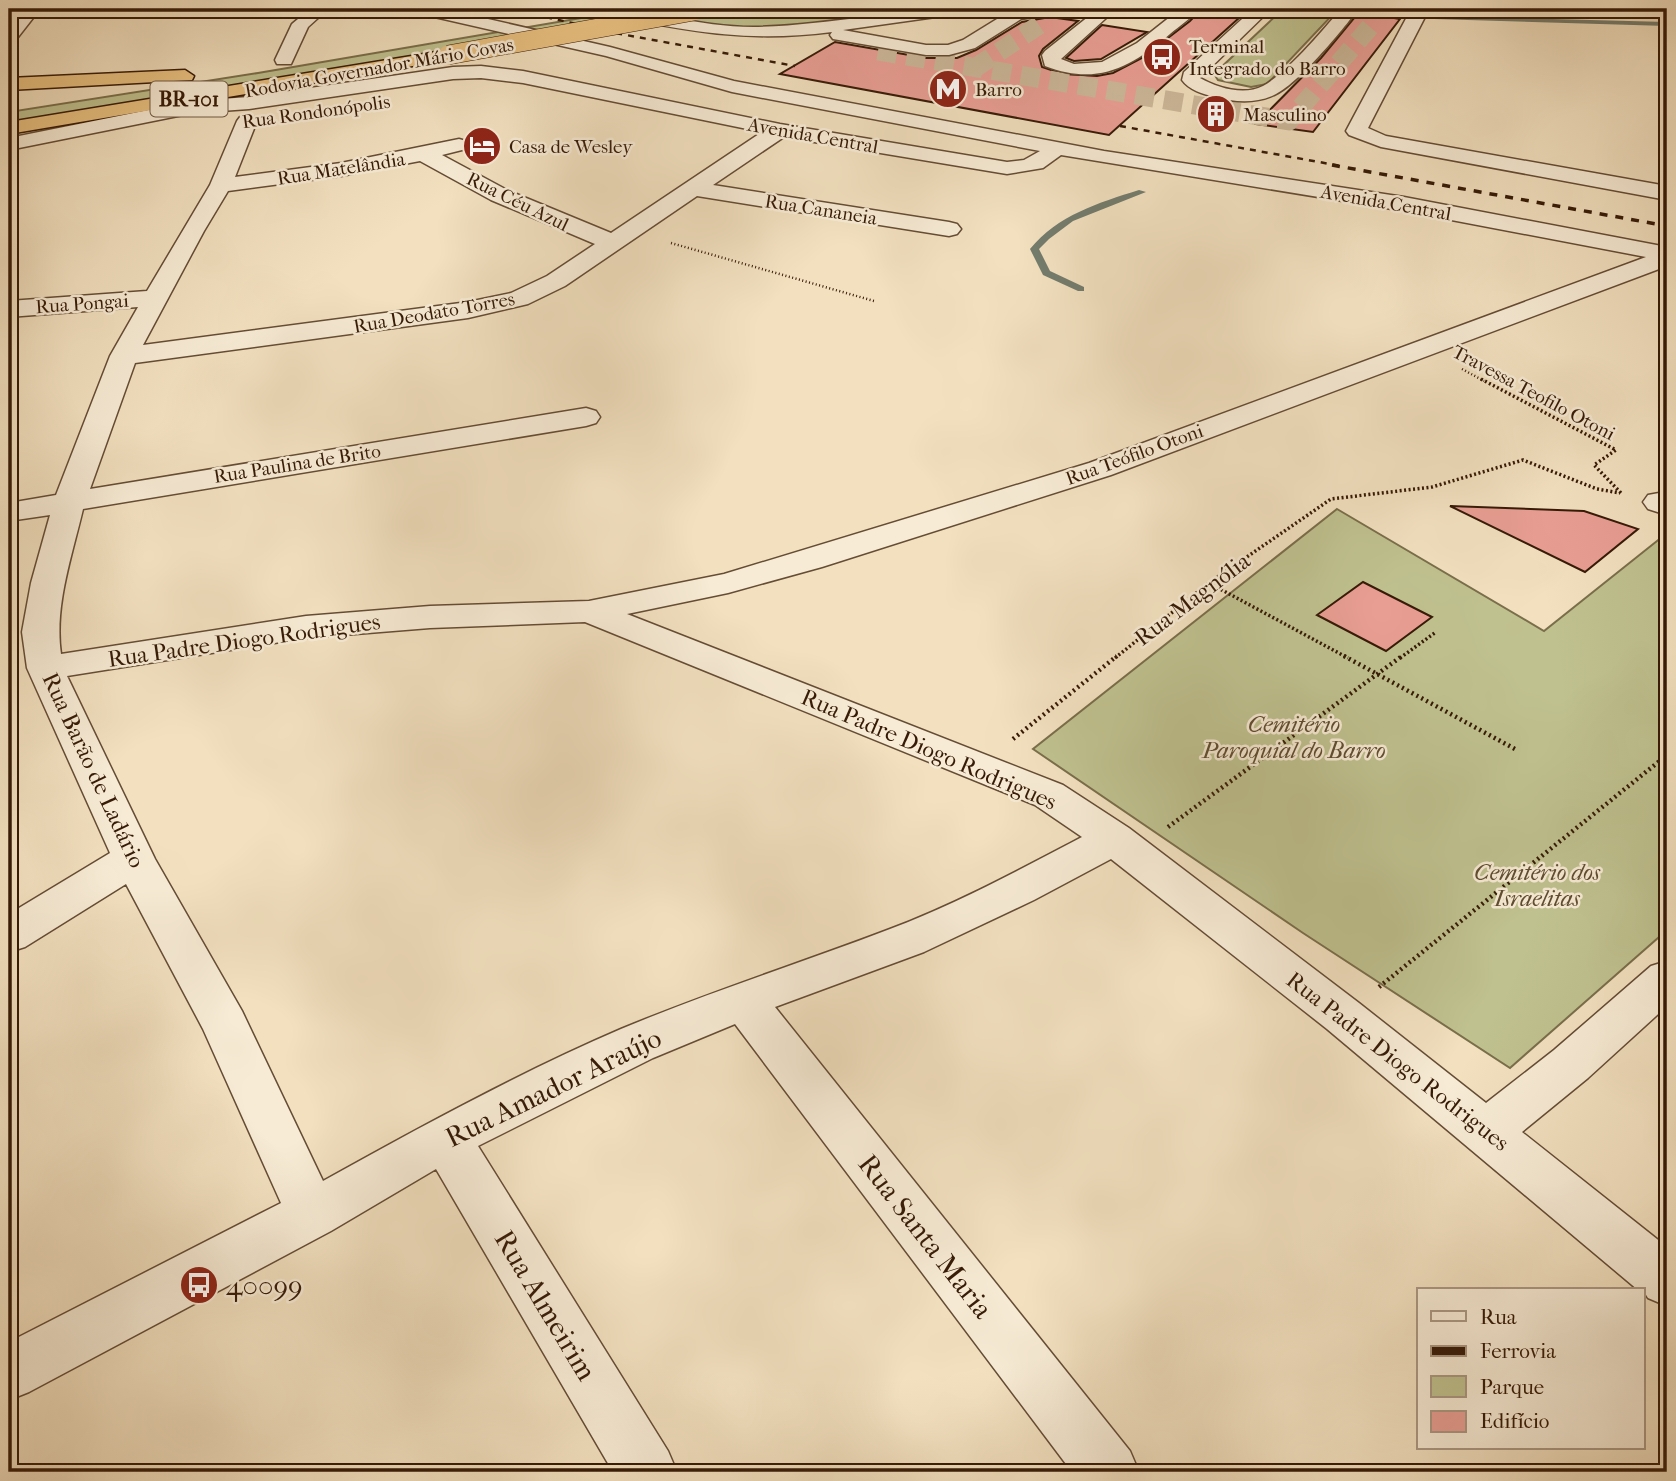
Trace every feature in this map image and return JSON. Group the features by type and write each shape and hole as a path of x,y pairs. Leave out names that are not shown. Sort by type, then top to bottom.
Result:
{"highway":[{"name":"Rodovia Governador Mário Covas","path":"9,128 369,69 701,10"},
{"name":"Rodovia Governador Mário Covas","path":"452,33 538,19"},
{"name":"Rodovia Governador Mário Covas","path":"278,61 307,57"},
{"path":"193,107 324,82 369,69"},
{"name":"BR-101","path":"9,84 192,75 9,104"}],"street":[{"path":"9,37 32,9"},
{"path":"278,61 301,23 320,9"},
{"name":"Avenida Central","path":"423,9 610,52 732,86 774,110 1007,167 1032,166 1053,152"},
{"path":"603,9 722,30 757,32 803,29 957,9"},
{"path":"857,22 892,38 933,42 956,37 993,13 1018,11 1070,17 1108,9"},
{"path":"1070,17 1051,59 1066,68 1087,70 1114,66 1190,9"},
{"path":"1263,9 1191,76 1191,80 1205,89 1225,94 1247,95 1271,90 1350,9"},
{"path":"1415,9 1418,13 1356,131 1381,142 1667,193"},
{"path":"803,29 926,50 949,50 961,48 1016,15 1018,11"},
{"path":"659,105 663,93 664,67"},
{"name":"Avenida Central","path":"9,144 193,107 249,103 453,73 495,73 748,123 774,110 1053,152 1104,157 1404,204 1667,256"},
{"name":"Rua Rondonópolis","path":"372,105 420,96 495,73"},
{"name":"Rua Rondonópolis","path":"208,127 348,108"},
{"name":"Rua Deodato Torres","path":"124,356 519,299 556,281 693,188 774,110"},
{"name":"Rua Barão de Ladário","path":"247,121 221,184 124,356 69,500 48,583 40,632 46,668 134,859 225,1025 313,1214"},
{"path":"9,158 181,130"},
{"name":"Rua Matelândia","path":"221,184 275,179 424,154 459,145"},
{"name":"Rua Céu Azul","path":"424,154 499,195 622,237"},
{"name":"Rua Cananeia","path":"693,188 949,229"},
{"name":"Rua Teófilo Otoni","path":"589,611 728,583 1100,469 1667,256"},
{"name":"Rua Pongai","path":"9,309 156,298"},
{"name":"Rua Paulina de Brito","path":"9,512 586,417"},
{"name":"Rua Padre Diogo Rodrigues","path":"46,668 306,627 430,617 589,611 976,768 1056,782 1136,837 1343,1016 1667,1280"},
{"name":"Rua Amador Araújo","path":"9,1372 313,1214 445,1138 636,1044 743,1000 908,940 1136,837"},
{"path":"9,935 134,859"},
{"path":"1487,1131 1572,1064 1667,979"},
{"name":"Rua Santa Maria","path":"743,1000 1109,1472"},
{"name":"Rua Almeirim","path":"445,1138 647,1472"}],"path":[{"path":"622,237 874,301"},
{"name":"Travessa Teofilo Otoni","path":"1421,348 1616,450 1594,466 1621,494"},
{"name":"Rua Magnólia","path":"976,768 1209,583 1331,499 1432,487 1523,460 1597,489 1621,494"},
{"path":"1209,583 1515,749"},
{"path":"1136,837 1436,632"},
{"path":"1343,1016 1667,755"}],"green space":[{"path":"634,9 680,9 159,101 9,123 9,112"},
{"path":"718,9 941,9 783,29 711,26 692,21 662,20"},
{"path":"1283,9 1338,9 1267,84 1251,87 1218,80 1214,74"},
{"name":"Cemitério Paroquial do Barro","path":"1337,509 1544,631 1667,533 1667,930 1510,1068 1303,933 1033,749"}],"building":[{"path":"1201,9 1249,9 1109,135 780,74 835,42 926,58 957,58 976,50 1022,22 1050,17 1078,21 1043,49 1039,56 1042,67 1063,74 1097,76 1113,73 1142,58 1190,21"},
{"path":"1359,12 1400,19 1313,132 1256,124 1321,58"},
{"path":"1102,25 1147,32 1101,59 1074,61 1066,58"},
{"path":"1450,506 1584,511 1638,529 1585,572"},
{"path":"1363,582 1432,617 1386,651 1317,615"}],"waterway":[{"path":"1436,18 1667,24"},
{"path":"1081,289 1046,273 1034,249 1057,227 1083,212 1142,192"}],"tunnel":[{"path":"976,68 1289,121 1376,20"},
{"path":"976,68 1045,21"},
{"path":"878,51 976,68"}],"railway":[{"path":"511,9 615,33 795,66"},
{"path":"1120,126 1341,166"},
{"path":"1332,165 1667,226"}],"place":[{"name":"Terminal Integrado do Barro","path":"1162,57"},
{"name":"Barro","path":"948,89"},
{"name":"Masculino","path":"1216,114"},
{"name":"Casa de Wesley","path":"482,146"},
{"name":"40099","path":"199,1285"}],"park label":[{"name":"Cemitério dos Israelitas","path":"1537,885"}]}
